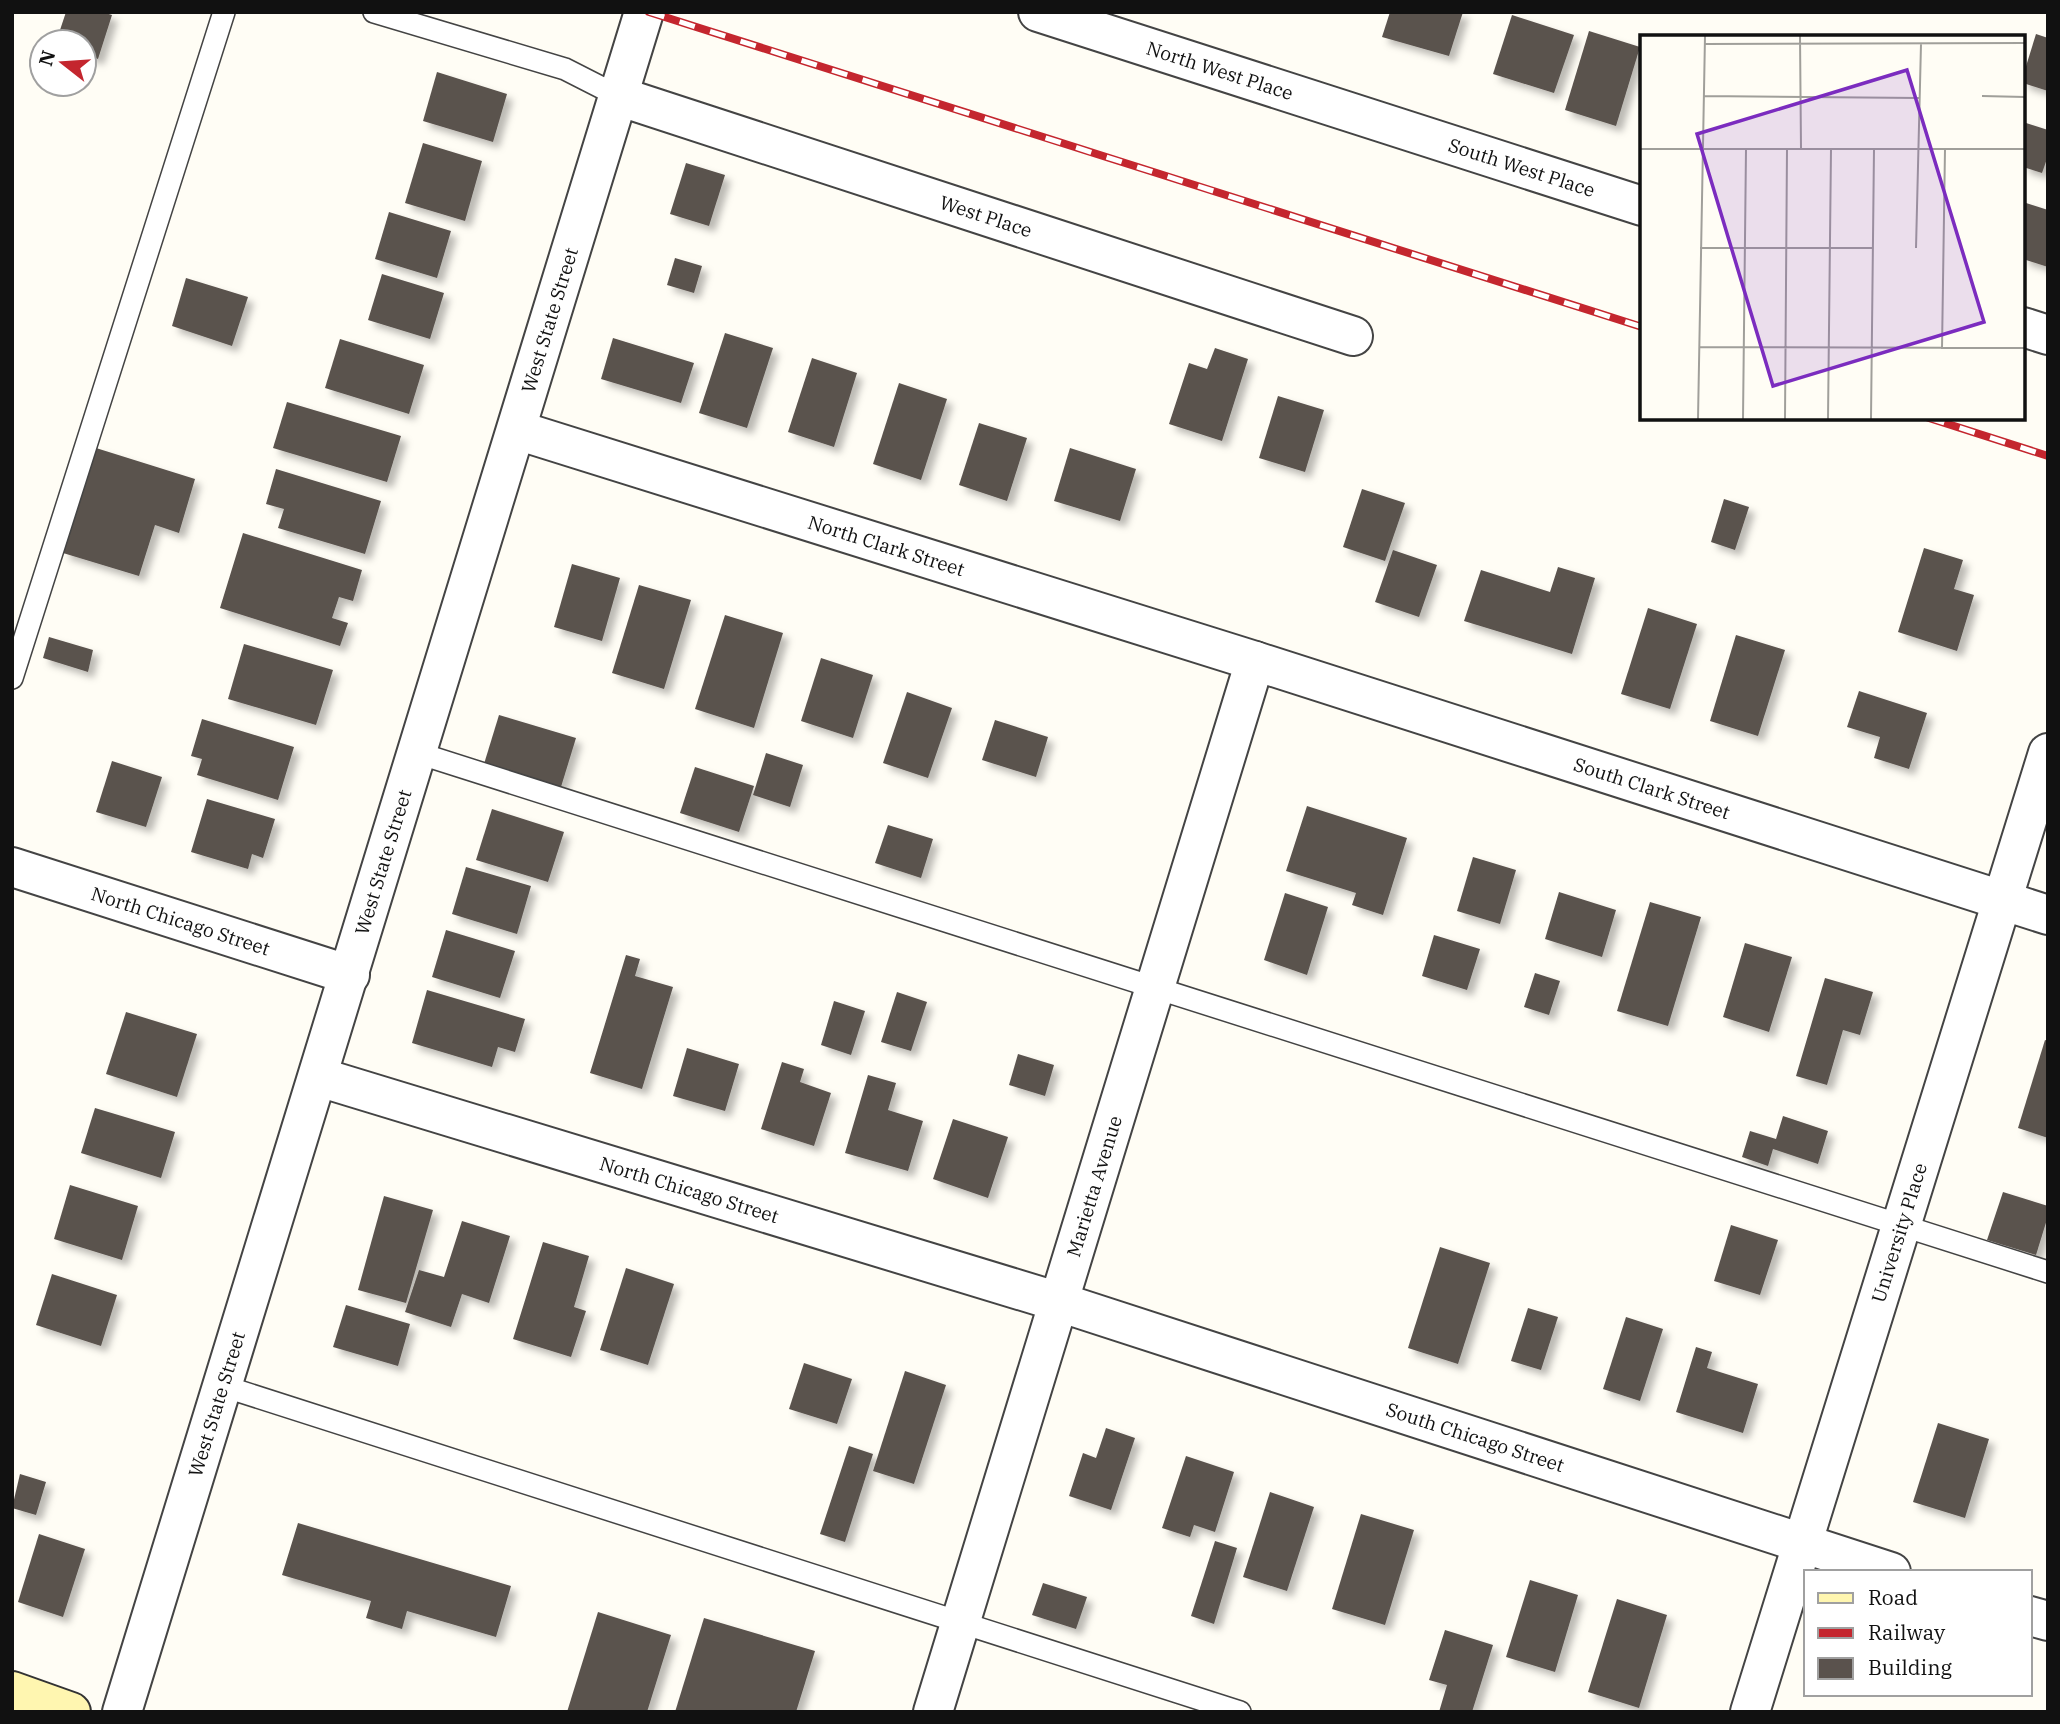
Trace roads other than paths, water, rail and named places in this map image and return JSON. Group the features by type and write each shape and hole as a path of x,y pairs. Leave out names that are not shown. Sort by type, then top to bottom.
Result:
{"main road":[{"path":"12,1691 71,1712"}],"street":[{"name":"West State Street","path":"122,1712 644,12"},
{"name":"North West Place","path":"1038,12 1400,129"},
{"name":"West Place","path":"618,96 1353,336"},
{"name":"South West Place","path":"1400,129 1640,205"},
{"path":"2025,328 2048,335"},
{"name":"North Clark Street","path":"517,430 1255,661"},
{"name":"South Clark Street","path":"1255,661 2048,915"},
{"name":"Marietta Avenue","path":"933,1712 1255,661"},
{"name":"University Place","path":"1751,1712 2048,753"},
{"name":"North Chicago Street","path":"12,867 350,975"},
{"name":"North Chicago Street","path":"319,1077 1059,1302"},
{"name":"South Chicago Street","path":"1059,1302 1885,1570"}],"lane":[{"path":"12,678 224,12"},
{"path":"374,12 565,69 618,96"},
{"path":"418,753 2048,1272"},
{"path":"223,1386 1240,1712"}],"railway":[{"path":"649,12 1640,326"},
{"path":"1935,420 2048,456"}]}
